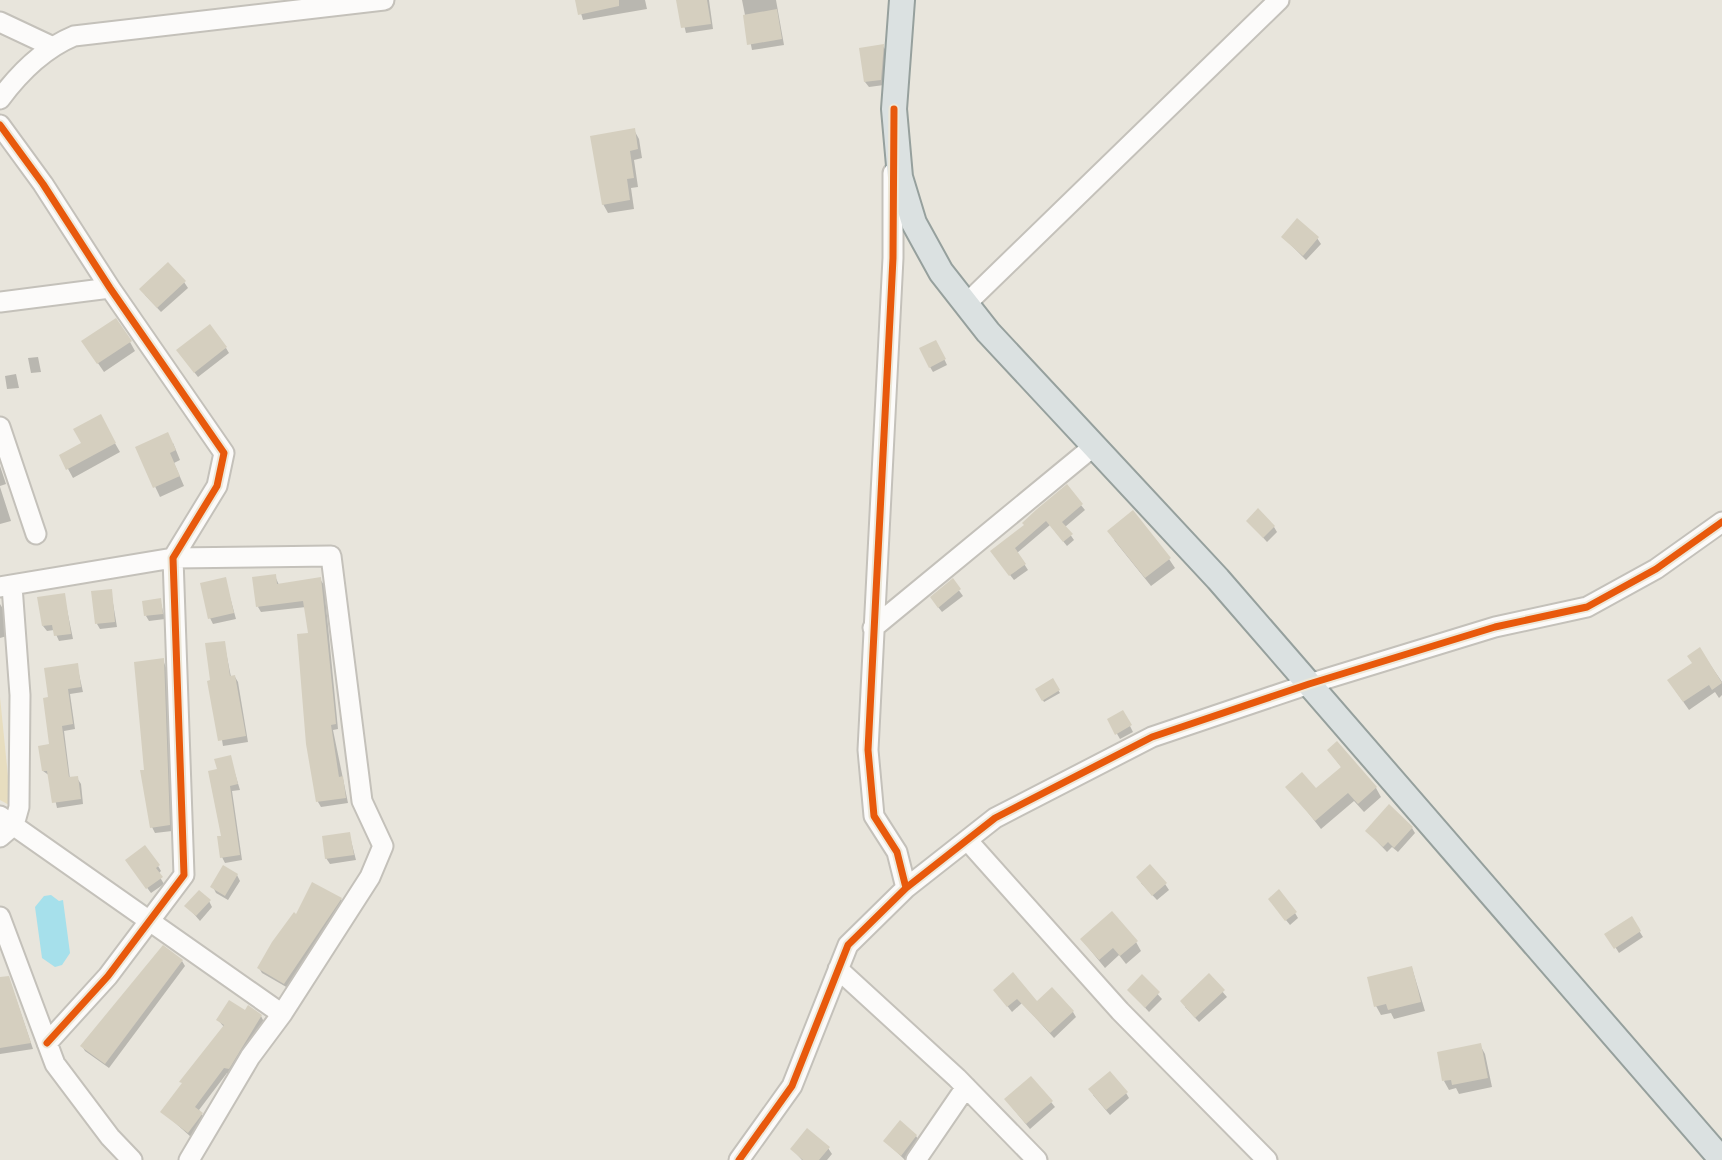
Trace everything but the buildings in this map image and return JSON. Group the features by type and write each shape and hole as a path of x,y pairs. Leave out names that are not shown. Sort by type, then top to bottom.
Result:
{"main road":[{"path":"902,0 894,109 900,177 914,223 941,272 988,332 1218,579 1722,1160"}],"street":[{"path":"0,99 13,81 51,46 74,36 384,0"},
{"path":"966,304 1279,0"},
{"path":"0,22 51,46"},
{"path":"894,109 892,258 868,750 874,816 897,852 906,888"},
{"path":"0,125 43,184 110,288 224,453 218,486 173,558 184,875 108,976 47,1043"},
{"path":"0,302 110,288"},
{"path":"0,427 36,534"},
{"path":"873,628 1094,446"},
{"path":"739,1160 792,1087 848,945 906,888 995,818 1152,737 1308,684 1495,626 1587,607 1656,569 1722,522"},
{"path":"189,1160 250,1057 282,1014 370,877 383,846 362,801 331,556 173,558 6,586 20,695 19,807 5,826 149,919 282,1014"},
{"path":"968,841 1120,1011 1267,1160"},
{"path":"0,917 55,1064 110,1137 132,1160"},
{"path":"838,969 966,1087 1037,1160"},
{"path":"916,1160 966,1087"}],"shaded area":[{"path":"0,697 11,806 0,800"}],"water":[{"path":"51,895 59,901 63,900 70,953 62,965 55,967 42,958 35,907 44,896"}],"cycle path":[{"path":"739,1160 792,1086 848,945 906,888 897,852 874,816 868,750 893,258 894,109"},
{"path":"0,125 43,184 110,288 224,453 217,486 173,558 184,875 108,976 47,1043"},
{"path":"906,888 995,818 1152,737 1309,684 1495,627 1587,607 1656,569 1722,522"}]}
